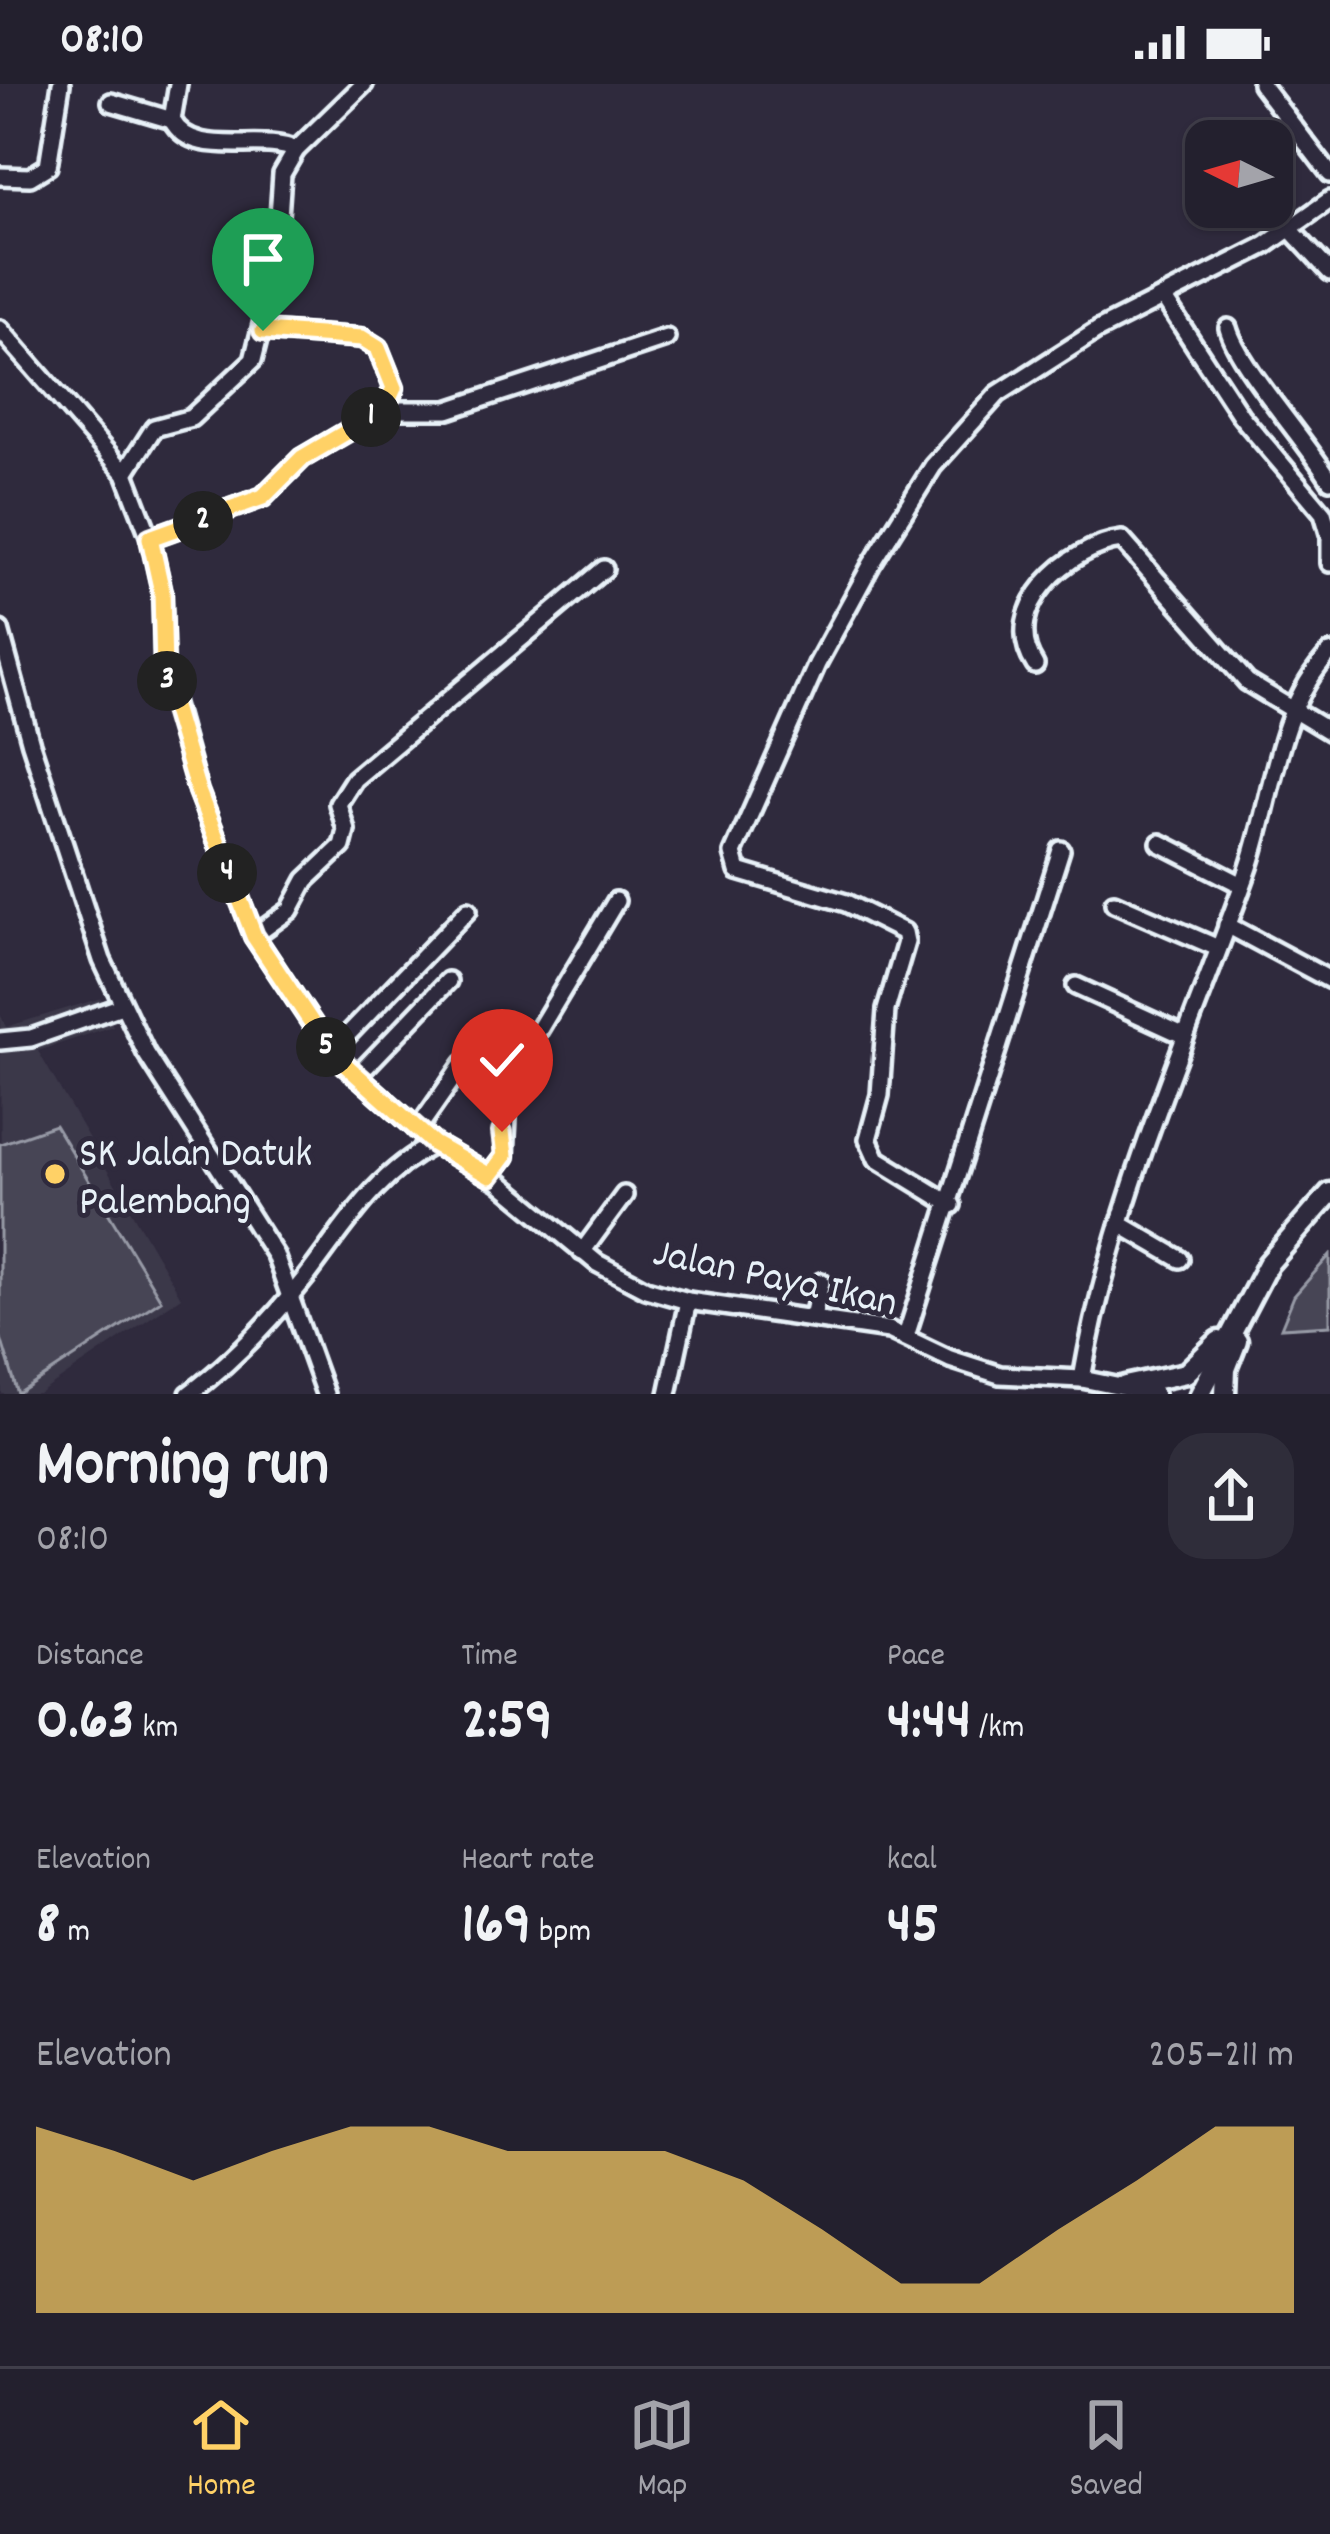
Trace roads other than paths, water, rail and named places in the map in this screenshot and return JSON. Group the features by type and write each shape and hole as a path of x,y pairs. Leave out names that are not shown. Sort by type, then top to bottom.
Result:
{"main road":[{"path":"1200,1394 1268,1264 1330,1193"},
{"path":"1225,1394 1226,1369 1268,1264"},
{"path":"1125,1386 1186,1373 1231,1329"}],"street":[{"path":"0,176 42,173 53,154 61,84"},
{"path":"172,120 178,84"},
{"path":"125,473 154,428 191,418 253,360 274,273 282,175 296,150 364,84"},
{"path":"1261,84 1330,174"},
{"path":"111,102 172,120 180,131 201,141 276,142 296,150"},
{"path":"952,1205 877,1159 868,1139 880,1095 886,1010 906,942 904,932 846,903 738,871 733,853 818,664 933,466 1023,374 1289,229 1330,200"},
{"path":"1289,229 1330,272"},
{"path":"1162,297 1220,387 1323,514 1330,563"},
{"path":"1228,328 1235,348 1305,439 1330,480"},
{"name":"Jalan Paya Ikan","path":"0,329 125,473 150,538 162,592 164,668 198,791 254,936 331,1052 434,1144 490,1176 582,1252 633,1283 688,1300 906,1336 975,1369 1082,1379 1155,1394"},
{"path":"263,331 362,338 378,348 394,388 384,410"},
{"path":"150,538 263,497 302,458 384,410 448,410 666,338"},
{"path":"1035,664 1023,627 1038,589 1106,544 1123,540 1225,660 1292,713 1330,733"},
{"path":"254,936 290,910 306,880 342,846 346,830 338,804 354,779 604,569"},
{"path":"0,630 71,872 122,1006 146,1053 275,1255 325,1394"},
{"path":"1082,1379 1095,1304 1120,1224 1242,885 1292,713 1311,672 1330,653"},
{"path":"1160,843 1242,885"},
{"path":"906,1336 952,1205 1061,850"},
{"path":"490,1176 505,1156 508,1081 616,901"},
{"path":"1114,903 1218,948"},
{"path":"331,1052 468,910"},
{"path":"1227,926 1330,980"},
{"path":"358,1076 448,981"},
{"path":"1076,986 1185,1036"},
{"path":"0,1041 31,1038 122,1006"},
{"path":"417,1130 463,1064"},
{"path":"189,1394 225,1367 291,1295 374,1187 406,1158 434,1144"},
{"path":"582,1252 624,1195"},
{"path":"1120,1224 1180,1259"},
{"path":"813,1317 821,1282"},
{"path":"668,1394 688,1300"}],"place":[{"name":"SK Jalan Datuk Palembang","path":"55,1174"}]}
